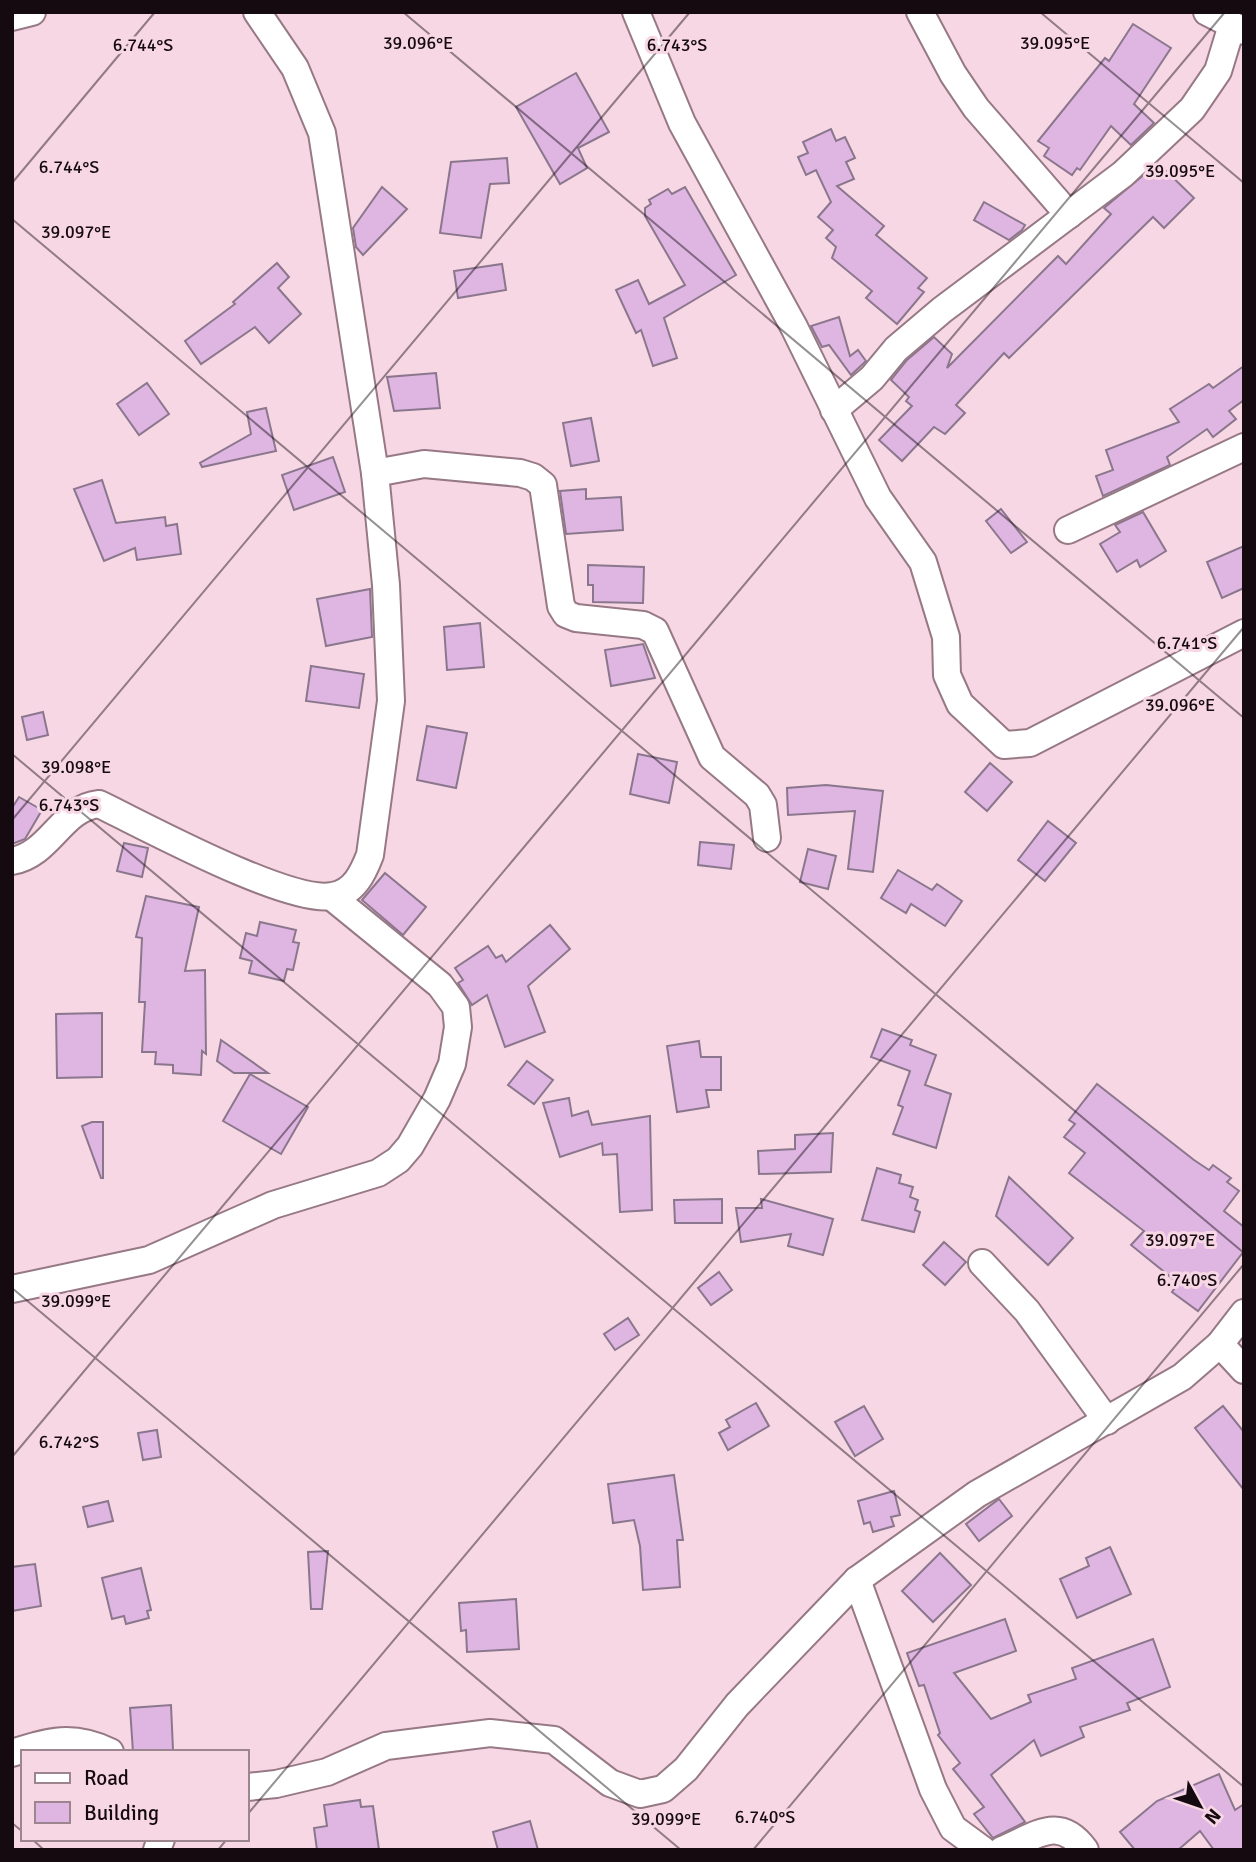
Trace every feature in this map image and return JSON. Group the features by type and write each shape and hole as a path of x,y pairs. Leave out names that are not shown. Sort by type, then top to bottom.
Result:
{"street":[{"path":"12,17 32,12"},
{"path":"12,860 34,853 72,814 85,806 99,804 290,893 332,897 349,889 362,875 370,855 391,701 386,585 375,473 322,133 295,68 257,12"},
{"path":"636,12 682,123 794,327 878,498 923,562 946,637 947,675 960,704 1004,745 1030,743 1244,633"},
{"path":"920,12 953,74 976,108 1069,215"},
{"path":"834,410 872,379 895,349 942,310 1124,174 1192,109 1218,71 1238,28 1207,12"},
{"path":"1068,530 1244,447"},
{"path":"375,473 424,464 520,473 533,477 543,485 561,607 566,614 576,618 643,625 654,631 712,757 757,795 763,805 767,838"},
{"path":"12,1289 149,1260 273,1205 377,1173 398,1160 410,1146 437,1099 452,1064 458,1027 456,1007 440,985 332,897"},
{"path":"982,1263 1027,1311 1107,1421"},
{"path":"248,1787 276,1784 327,1772 386,1746 490,1733 554,1740 610,1783 640,1794 663,1789 686,1769 737,1705 857,1580 977,1494 1182,1377 1220,1343 1244,1313"},
{"path":"1220,1343 1244,1370"},
{"path":"857,1580 933,1789 953,1828 983,1850"},
{"path":"22,1750 61,1739 92,1743 106,1750"},
{"path":"1002,1850 1056,1829 1070,1831 1085,1850"}],"building":[{"path":"1133,24 1171,48 1134,104 1154,123 1131,145 1111,126 1080,170 1077,168 1072,175 1044,156 1049,148 1038,141 1105,58 1109,61"},
{"path":"576,73 609,132 578,148 587,168 560,184 516,107"},
{"path":"831,129 836,141 845,137 855,158 846,162 854,179 837,186 884,226 876,235 927,278 918,288 924,292 897,324 866,298 872,291 832,258 836,247 826,238 833,230 818,217 831,202 816,170 806,175 798,157 808,153 803,142"},
{"path":"507,158 509,183 490,184 481,238 440,233 451,162"},
{"path":"1158,163 1194,198 1164,228 1153,217 1009,358 1004,353 956,405 965,413 945,434 934,427 902,461 879,440 912,406 906,401 909,397 891,380 907,360 934,337 952,354 947,368 1058,256 1066,264 1111,214 1104,208"},
{"path":"382,187 407,209 363,255 356,247 353,228"},
{"path":"685,187 736,275 664,318 677,358 653,366 641,330 636,333 616,290 638,280 649,304 685,285 645,216 645,208 651,204 649,200 668,189 672,194"},
{"path":"984,202 1025,225 1022,230 1009,240 974,220"},
{"path":"277,263 289,277 278,288 301,314 269,343 255,327 201,364 185,341 235,304 233,302"},
{"path":"502,264 506,290 458,298 454,271"},
{"path":"839,317 850,356 858,350 866,361 851,375 829,345 822,347 811,326"},
{"path":"1244,366 1244,400 1229,411 1236,419 1213,437 1207,429 1167,457 1170,465 1103,496 1096,476 1113,470 1106,450 1179,422 1170,409 1209,384 1213,388"},
{"path":"436,373 440,408 394,411 387,377"},
{"path":"147,383 169,414 139,435 117,404"},
{"path":"266,408 276,451 202,467 200,463 251,434 247,412"},
{"path":"591,418 599,461 571,466 563,423"},
{"path":"333,457 345,492 294,510 282,475"},
{"path":"102,480 116,523 165,517 166,526 177,524 181,554 137,560 135,548 104,561 74,489"},
{"path":"586,489 586,499 621,497 623,530 566,534 560,491"},
{"path":"1001,509 1027,542 1011,553 986,521"},
{"path":"1143,512 1166,551 1140,567 1137,560 1117,572 1100,544 1120,532 1115,525"},
{"path":"1244,546 1244,588 1222,598 1207,562"},
{"path":"588,565 644,567 643,603 593,602 593,585 588,585"},
{"path":"370,589 372,637 326,646 317,599"},
{"path":"480,623 484,667 447,670 444,627"},
{"path":"643,644 655,678 611,686 605,650"},
{"path":"311,666 364,674 359,708 306,701"},
{"path":"43,712 48,735 27,740 22,717"},
{"path":"427,726 467,733 456,788 417,780"},
{"path":"638,754 677,762 669,803 630,794"},
{"path":"990,763 1012,782 987,811 965,792"},
{"path":"826,785 883,791 873,872 848,869 855,811 788,815 787,788"},
{"path":"19,797 42,810 25,839 12,844 12,808"},
{"path":"1048,821 1076,843 1045,881 1018,860"},
{"path":"700,842 734,845 731,869 698,865"},
{"path":"124,843 148,848 142,877 117,871"},
{"path":"808,849 836,856 828,889 800,882"},
{"path":"898,870 932,890 937,884 962,901 945,926 911,904 906,913 881,898"},
{"path":"385,873 426,907 403,935 362,900"},
{"path":"146,896 199,907 185,971 205,970 206,1054 202,1051 201,1075 173,1073 173,1065 155,1064 156,1052 142,1052 145,1002 139,1002 142,938 136,937"},
{"path":"260,922 296,930 293,942 299,943 293,970 287,969 284,981 249,973 252,961 240,958 246,933 257,936"},
{"path":"550,925 570,949 528,986 545,1032 505,1047 487,995 472,1005 458,983 463,980 455,968 488,946 496,958 502,955 506,962"},
{"path":"102,1013 102,1077 57,1078 56,1014"},
{"path":"882,1029 912,1040 910,1045 936,1055 925,1085 951,1094 936,1148 893,1134 903,1107 898,1105 910,1071 871,1057"},
{"path":"221,1040 268,1073 234,1073 217,1061"},
{"path":"699,1041 701,1057 721,1057 721,1090 706,1090 709,1107 677,1112 667,1046"},
{"path":"527,1061 553,1080 534,1104 508,1085"},
{"path":"250,1074 308,1107 281,1154 223,1121"},
{"path":"1097,1084 1194,1160 1209,1170 1213,1165 1231,1178 1227,1182 1239,1191 1224,1211 1244,1227 1244,1251 1198,1311 1172,1292 1178,1283 1131,1245 1144,1231 1069,1173 1085,1153 1064,1137 1075,1124 1069,1120"},
{"path":"569,1098 572,1116 588,1111 592,1125 650,1116 652,1210 620,1212 617,1154 603,1155 602,1143 560,1157 543,1103"},
{"path":"103,1122 103,1178 82,1126"},
{"path":"833,1133 831,1172 759,1174 758,1151 795,1149 795,1135"},
{"path":"877,1168 901,1175 899,1183 913,1187 910,1197 918,1200 915,1210 920,1212 914,1232 862,1220"},
{"path":"1009,1177 1073,1238 1048,1265 996,1216"},
{"path":"722,1199 722,1223 675,1223 674,1200"},
{"path":"761,1199 833,1219 823,1255 788,1246 791,1234 741,1242 736,1208 762,1208"},
{"path":"944,1242 966,1262 945,1285 923,1265"},
{"path":"719,1272 732,1290 711,1305 698,1288"},
{"path":"628,1318 639,1335 615,1350 604,1334"},
{"path":"756,1403 769,1426 728,1450 719,1433 730,1427 726,1420"},
{"path":"864,1406 883,1439 855,1456 835,1422"},
{"path":"1223,1406 1244,1432 1244,1490 1195,1428"},
{"path":"157,1430 161,1457 143,1460 138,1433"},
{"path":"674,1475 683,1540 677,1540 680,1587 643,1590 640,1546 634,1520 613,1523 608,1484"},
{"path":"894,1491 900,1515 891,1517 894,1526 873,1532 870,1522 864,1524 858,1501"},
{"path":"999,1499 1012,1516 979,1541 966,1524"},
{"path":"108,1501 113,1521 88,1527 83,1507"},
{"path":"1110,1547 1131,1594 1077,1618 1060,1579 1089,1566 1086,1558"},
{"path":"328,1551 322,1609 311,1609 308,1552"},
{"path":"940,1553 971,1585 933,1622 902,1591"},
{"path":"35,1564 41,1606 12,1611 12,1567"},
{"path":"141,1568 151,1610 147,1611 149,1618 126,1624 124,1616 112,1619 102,1578"},
{"path":"516,1599 519,1649 467,1652 466,1630 461,1631 459,1603"},
{"path":"1005,1619 1016,1651 954,1673 991,1719 1031,1702 1028,1695 1076,1679 1072,1668 1153,1639 1170,1687 1127,1703 1130,1710 1080,1727 1084,1737 1041,1756 1034,1740 991,1775 1025,1822 993,1838 974,1814 984,1807 953,1769 960,1763 938,1735 940,1733 924,1685 919,1686 907,1653"},
{"path":"171,1705 173,1750 133,1750 130,1708"},
{"path":"1219,1774 1235,1810 1244,1804 1244,1850 1214,1850 1200,1831 1178,1850 1135,1850 1120,1832 1157,1801"},
{"path":"360,1800 361,1807 373,1806 379,1850 317,1850 314,1828 327,1826 324,1805"},
{"path":"530,1821 538,1850 498,1850 493,1832"}]}
